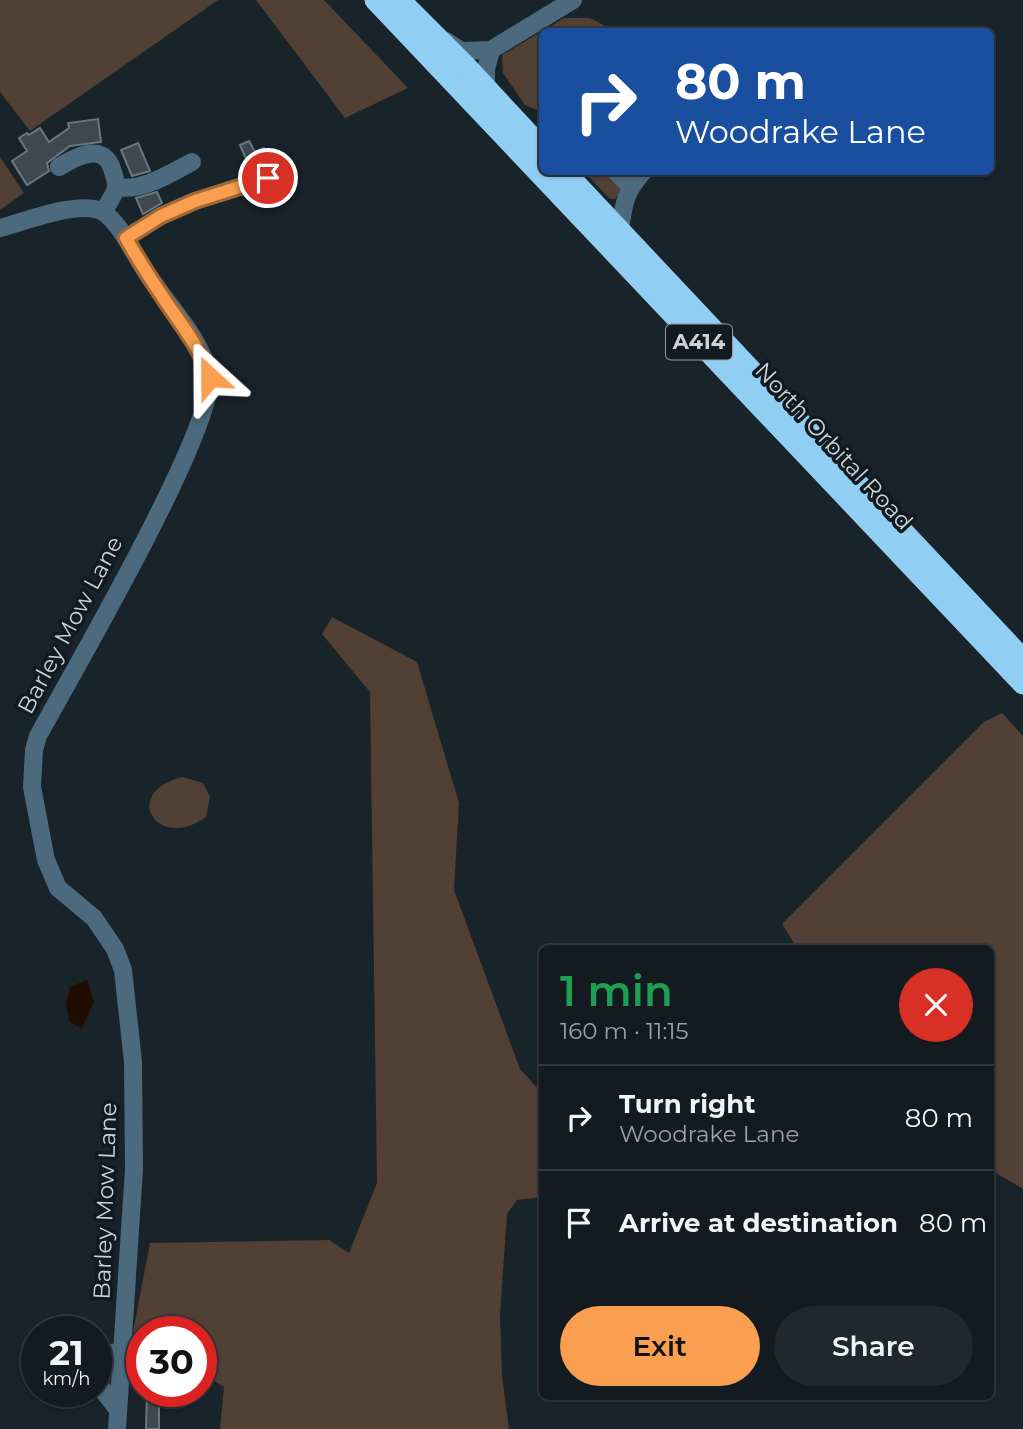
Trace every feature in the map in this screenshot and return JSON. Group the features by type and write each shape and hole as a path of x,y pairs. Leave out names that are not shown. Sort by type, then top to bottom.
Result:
{"highway":[{"name":"North Orbital Road","path":"375,0 539,173"},
{"path":"400,0 539,142"},
{"name":"North Orbital Road","path":"541,175 1023,684"},
{"name":"North Orbital Road","path":"568,175 1023,659"}],"street":[{"path":"433,34 461,51 491,50 573,0"},
{"path":"486,87 486,69 491,50"},
{"path":"0,228 76,208 103,212 116,187 109,163 100,153 75,157 59,167"},
{"path":"116,187 128,190 138,188 192,162"},
{"path":"619,175 630,186"},
{"path":"620,229 624,200 630,186 640,175"},
{"path":"126,238 161,216 195,201 268,178"},
{"name":"Barley Mow Lane","path":"103,212 126,238 204,359 210,377 210,393 190,450 38,736 32,765 32,787 51,875 58,888 94,918 105,932 122,970 133,1062 134,1155 117,1429"},
{"path":"112,1353 123,1352"},
{"path":"112,1402 118,1410"}],"shaded area":[{"path":"0,0 218,0 30,131 0,92"},
{"path":"256,0 324,0 408,88 345,118"},
{"path":"564,18 590,18 609,28 547,28"},
{"path":"539,33 539,111 525,105 503,73 502,55"},
{"path":"0,157 24,193 0,210"},
{"path":"587,175 608,175 623,188 615,199 610,199"},
{"path":"332,617 417,662 459,803 454,890 520,1069 539,1090 539,1197 517,1200 507,1214 500,1315 502,1376 509,1429 220,1429 224,1387 217,1383 217,1316 136,1316 150,1243 329,1240 349,1253 377,1183 370,692 322,634"},
{"path":"1002,713 1023,736 1023,1189 994,1172 994,945 795,945 782,924 984,722"},
{"path":"183,777 203,783 210,797 206,817 188,826 172,828 160,824 152,816 149,805 153,794 164,784"},
{"path":"87,980 94,1002 82,1029 69,1021 66,1005 70,987"}],"building":[{"path":"98,119 101,142 70,146 47,163 49,171 27,185 12,161 27,151 19,138 40,128 49,142 69,128 68,123"},
{"path":"249,141 255,152 264,148 268,158 249,166 240,145"},
{"path":"138,143 150,171 132,176 121,150"},
{"path":"157,192 162,203 143,214 136,198"},
{"path":"147,1407 159,1407 159,1429 146,1429"}],"route":[{"path":"210,377 204,359 189,332 170,308 126,238 161,216 195,201 268,178"}]}
